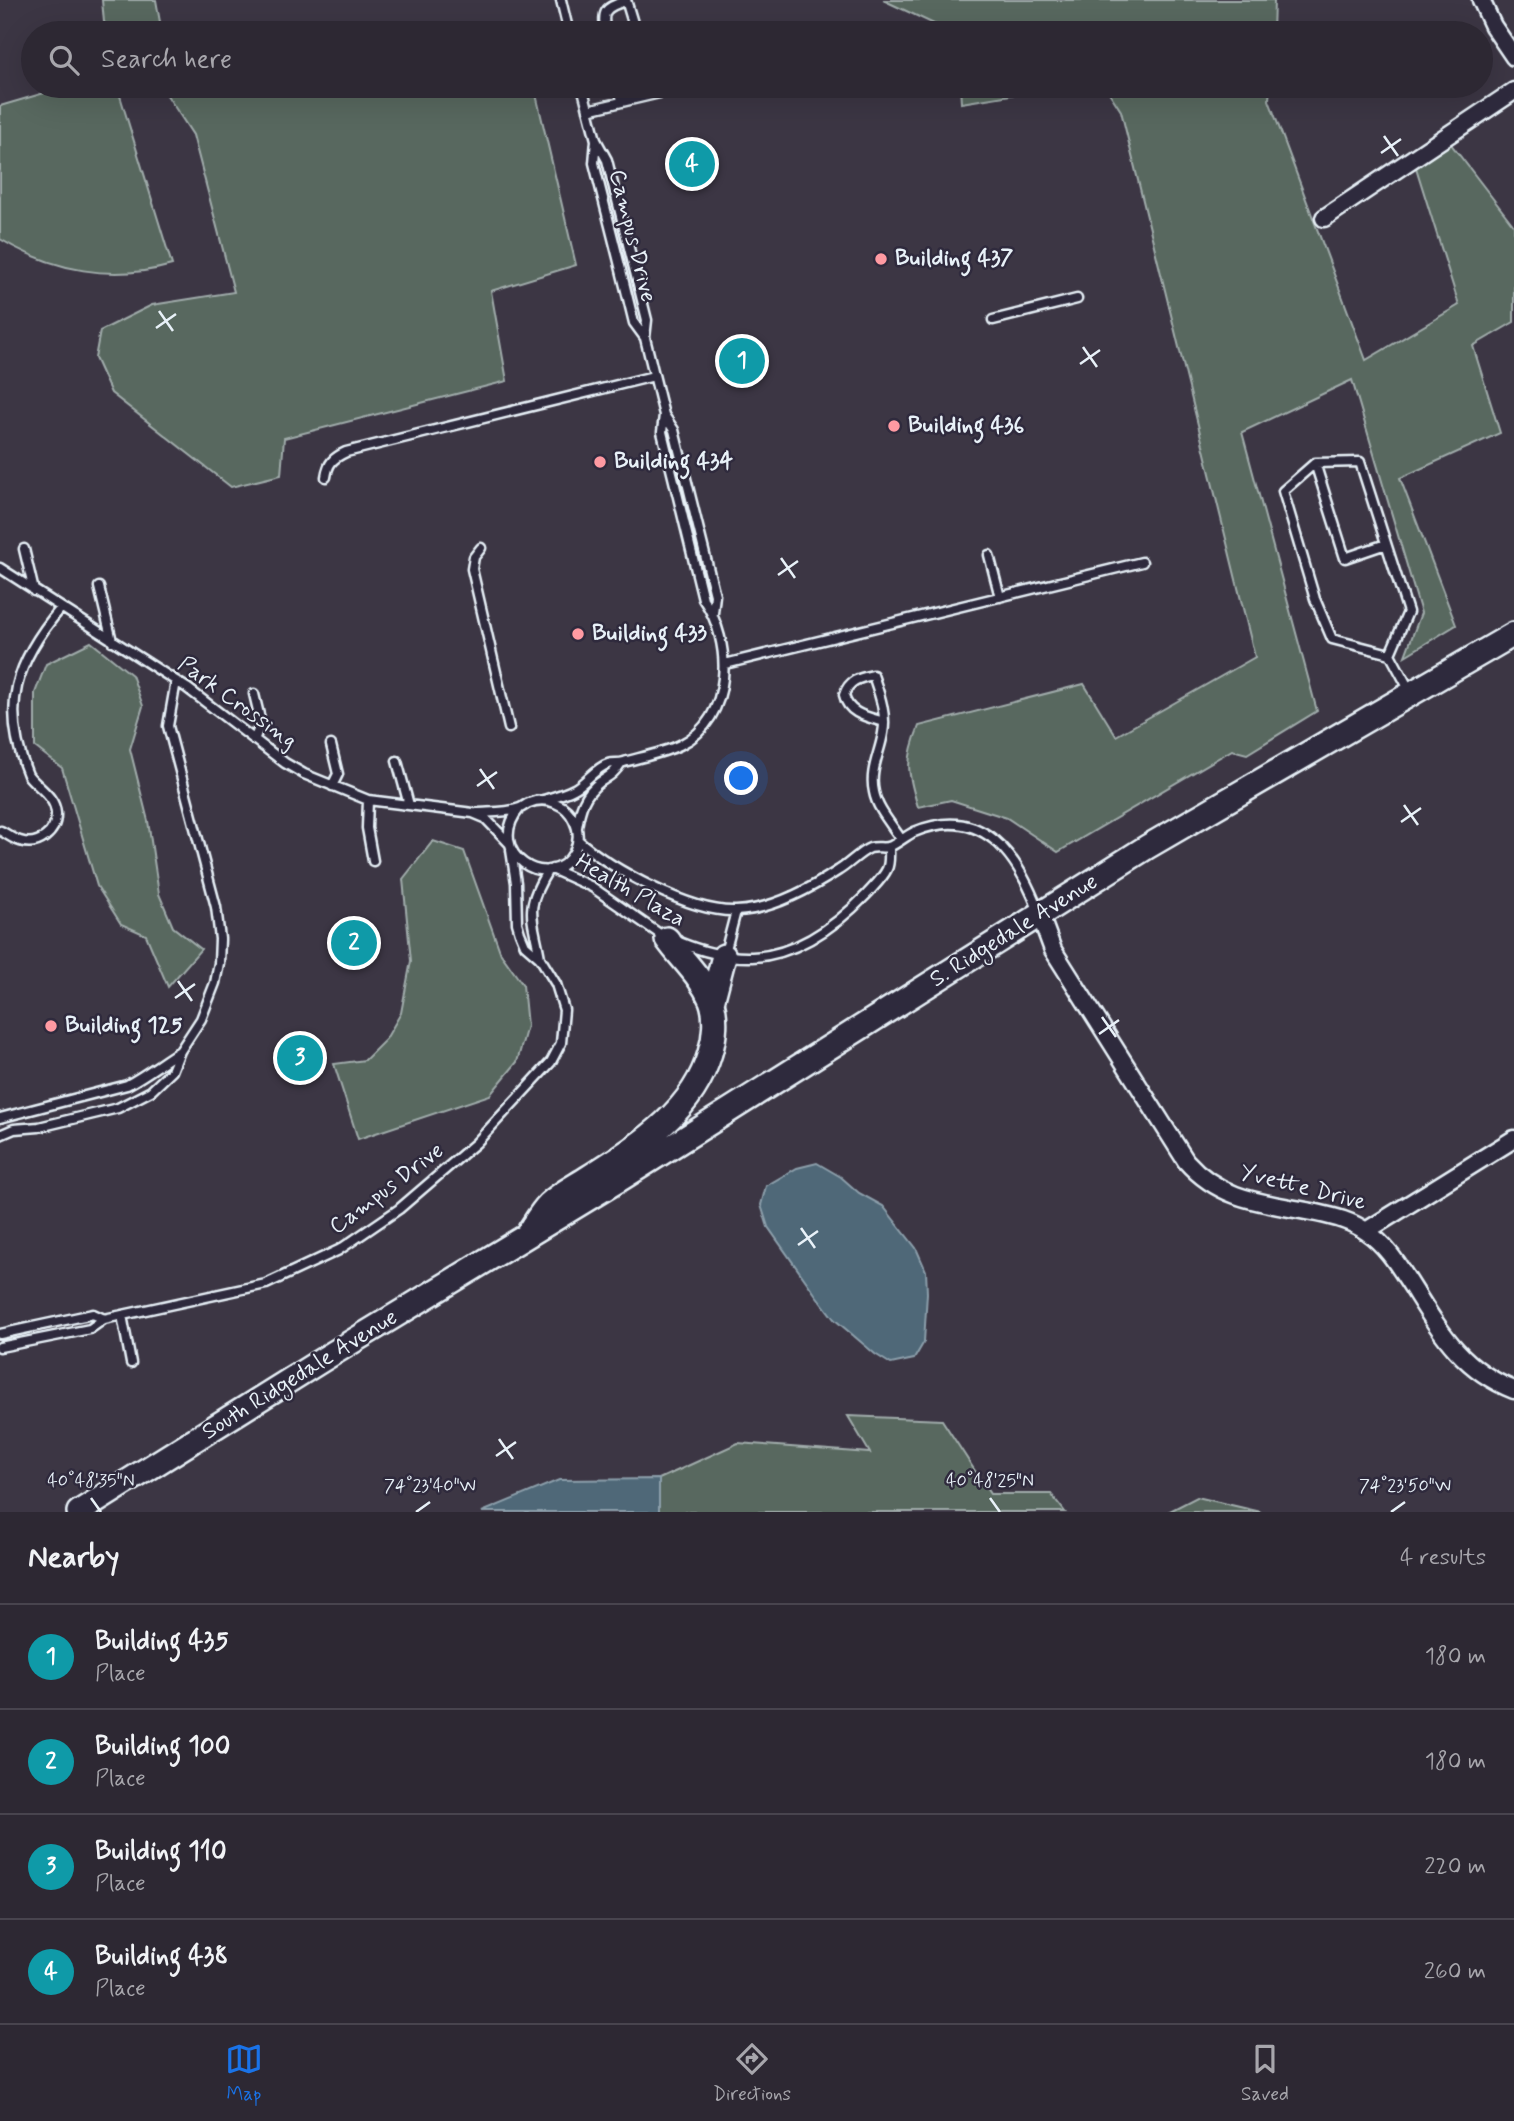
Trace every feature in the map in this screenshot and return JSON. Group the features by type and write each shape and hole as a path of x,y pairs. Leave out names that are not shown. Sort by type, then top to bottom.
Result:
{"main road":[{"name":"S. Ridgedale Avenue","path":"522,1240 1207,811 1514,634"},
{"path":"522,1240 550,1202 649,1137 677,1112 696,1087 706,1067 713,1046 715,1022 712,1002 696,973 667,939"},
{"path":"712,1002 724,956"},
{"name":"South Ridgedale Avenue","path":"79,1512 322,1360 522,1240"}],"street":[{"path":"1481,0 1491,21"},
{"path":"1493,26 1514,57"},
{"path":"1324,218 1514,91"},
{"name":"Yvette Drive","path":"1040,915 1053,950 1186,1161 1212,1186 1241,1198 1340,1218 1366,1231 1514,1139"},
{"path":"1366,1231 1392,1255 1442,1336 1459,1355 1478,1371 1514,1390"}],"lane":[{"path":"561,0 566,21"},
{"path":"604,21 603,15 607,9 626,0 632,21"},
{"name":"Campus Drive","path":"543,800 575,789 609,764 621,764 680,745 700,730 714,708 721,691 725,664 713,613 715,595 674,430 664,415 654,376 645,338 647,320 607,160 596,140 586,98"},
{"path":"589,110 635,98"},
{"name":"Campus Drive","path":"596,140 594,163 604,204 634,323 645,338"},
{"path":"993,320 1077,299"},
{"path":"326,477 327,467 334,458 346,452 654,376"},
{"path":"1390,654 1408,612 1360,462 1315,463 1283,491 1315,599 1332,639 1390,654 1411,693"},
{"path":"1315,463 1345,558 1386,544"},
{"path":"481,548 474,557 472,569 509,729"},
{"path":"24,549 34,591"},
{"path":"989,555 1000,597"},
{"path":"725,664 1142,562"},
{"name":"Park Crossing","path":"0,568 176,681 224,714 285,763 332,786 368,800 473,813 520,808"},
{"path":"99,587 112,640"},
{"path":"1,831 19,841 31,843 44,838 53,829 56,812 51,798 31,779 18,760 8,731 5,695 29,645 61,608"},
{"path":"884,722 855,713 845,701 846,687 852,682 873,675 879,691 884,722 884,731 873,767 874,792 884,814 901,839"},
{"path":"0,1135 14,1129 39,1127 128,1104 151,1091 172,1071 180,1051 201,1019 215,983 220,939 216,907 168,726 176,681"},
{"path":"254,694 261,723 254,740"},
{"path":"331,745 338,774 332,786"},
{"path":"397,761 409,805"},
{"name":"Campus Drive","path":"577,828 585,799 593,788 614,773 621,764"},
{"path":"368,800 367,828 373,861"},
{"path":"473,813 485,818 520,862 533,869 550,869 568,860 578,840 573,817 555,802 531,802 520,808 513,817 509,827 510,847"},
{"name":"Health Plaza","path":"578,840 600,859 656,888 716,909 736,911 757,908 790,896 822,880 871,848 889,848 914,832 954,825 982,832 1004,847 1028,882 1040,915"},
{"name":"Campus Drive","path":"0,1347 90,1329 104,1319 266,1284 316,1263 362,1236 440,1176 476,1143 551,1062 561,1043 564,1021 556,984 540,958 526,945 517,923 516,883 510,847"},
{"name":"Health Plaza","path":"550,869 592,887 667,939 724,956 753,957 777,953 816,936 849,912 878,882 888,867 889,848"},
{"name":"Campus Drive","path":"540,958 532,928 531,908 541,881 550,869"},
{"path":"724,956 736,911"},
{"path":"0,1118 127,1085 180,1051"},
{"name":"Campus Drive","path":"0,1334 93,1314 104,1319"},
{"path":"122,1315 131,1363"}],"green space":[{"path":"102,0 156,0 160,21 104,21"},
{"path":"883,0 1274,0 1273,21 928,21"},
{"path":"27,98 121,98 172,265 127,273 83,270 41,259 0,239 0,106"},
{"path":"169,98 537,98 576,265 491,291 507,381 284,438 281,475 231,487 111,393 95,358 100,331 152,305 234,292 193,135"},
{"path":"961,98 992,98 961,103"},
{"path":"1113,98 1269,98 1366,360 1459,305 1413,158 1447,139 1514,226 1514,322 1473,346 1500,433 1400,478 1456,625 1405,656 1421,613 1352,380 1242,432 1317,711 1247,754 1232,750 1058,852 1007,818 951,800 918,807 909,766 911,748 919,726 1084,684 1116,736 1255,657 1121,111"},
{"path":"91,642 132,675 143,706 130,749 148,821 159,894 173,927 201,949 168,987 146,935 121,924 97,886 62,768 35,747 35,693 46,664"},
{"path":"433,841 464,851 501,954 523,985 527,1026 517,1062 490,1095 358,1139 334,1064 365,1060 386,1039 401,1013 411,961 403,879"},
{"path":"848,1416 942,1420 990,1494 1051,1494 1065,1512 659,1512 659,1479 738,1443 870,1453"},
{"path":"1197,1497 1261,1512 1168,1512"}],"water":[{"path":"817,1163 841,1177 859,1193 883,1206 916,1248 926,1271 927,1293 924,1342 914,1359 891,1364 834,1319 768,1227 761,1205 766,1186 797,1168"},
{"path":"659,1479 659,1512 482,1512 559,1480"}],"place":[{"name":"Building 438","path":"692,164"},
{"name":"Building 437","path":"881,259"},
{"name":"Building 435","path":"742,361"},
{"name":"Building 436","path":"894,426"},
{"name":"Building 434","path":"600,462"},
{"name":"Building 433","path":"578,634"},
{"name":"Building 100","path":"354,943"},
{"name":"Building 125","path":"51,1026"},
{"name":"Building 110","path":"300,1058"}]}
